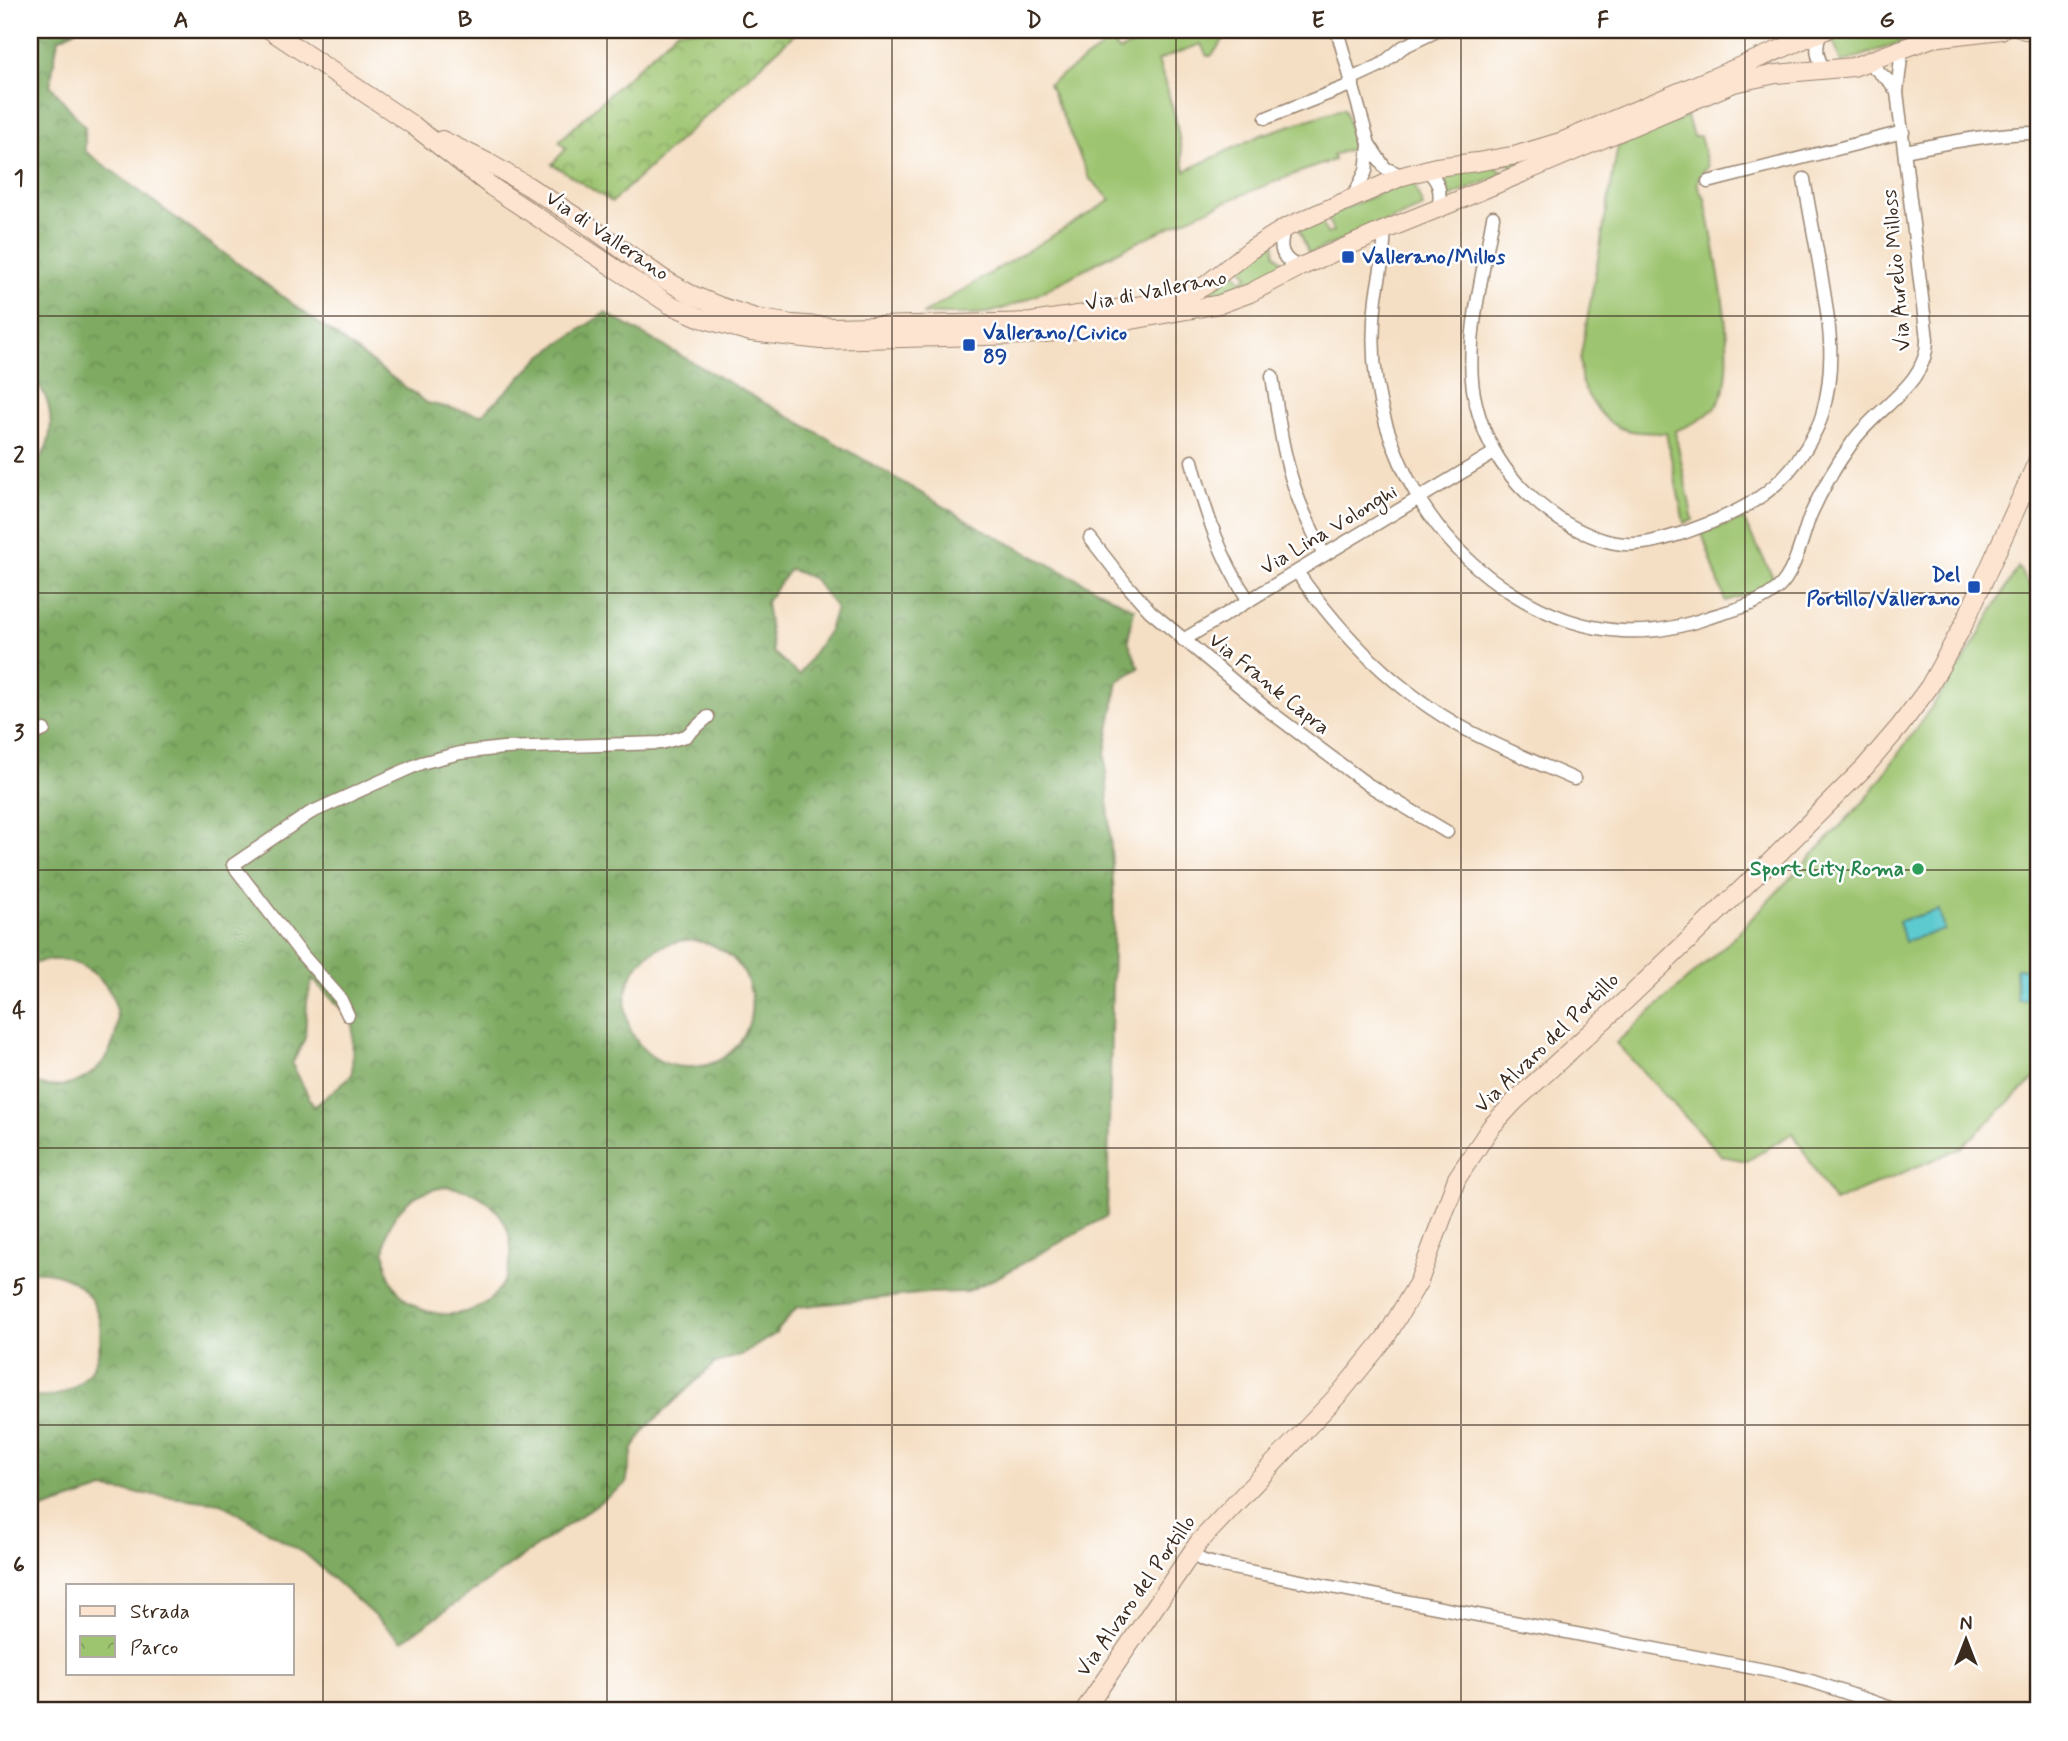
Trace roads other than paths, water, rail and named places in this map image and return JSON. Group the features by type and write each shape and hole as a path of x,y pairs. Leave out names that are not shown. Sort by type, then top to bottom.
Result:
{"street":[{"name":"Via di Vallerano","path":"270,30 414,126 484,181 669,304 711,321 771,335 850,341 1059,332 1220,304 1250,293 1300,267 1385,230 1734,83 1763,76 1853,67 1932,38 1966,31 2001,30"},
{"path":"1337,30 1369,144 1385,168 1403,176"},
{"path":"1266,118 1352,81 1381,65 1403,47 1440,30"},
{"path":"2024,30 2038,30"},
{"name":"Via di Vallerano","path":"414,126 504,171 690,294 732,311 792,324 851,327 1007,324 1157,304 1185,296 1285,228 1403,176 1426,169 1517,155 1563,141 1823,31"},
{"path":"1823,31 1817,41 1816,52 1825,70"},
{"name":"Via Aurelio Milloss","path":"1385,230 1374,315 1380,405 1398,456 1419,498 1452,543 1490,578 1526,601 1559,616 1589,625 1620,631 1664,629 1709,618 1770,594 1786,578 1815,505 1853,440 1913,378 1926,355 1927,338 1897,92 1902,49"},
{"path":"1868,62 1887,78 1897,92"},
{"path":"1708,182 1903,132"},
{"path":"1905,151 1980,136 2038,133"},
{"path":"1352,199 1366,171 1369,144"},
{"path":"1426,169 1440,188 1438,209"},
{"path":"1493,217 1472,337 1471,365 1476,403 1494,453 1517,484 1546,510 1581,531 1598,539 1617,543 1649,543 1706,525 1747,506 1770,490 1799,459 1816,430 1823,410 1831,346 1829,320 1804,180"},
{"path":"1285,228 1281,240 1282,252 1289,261 1300,267"},
{"path":"1272,376 1290,473 1305,516 1324,555"},
{"name":"Via Lina Volonghi","path":"1183,640 1494,453"},
{"name":"Via Alvaro del Portillo","path":"1083,1711 1190,1554 1354,1378 1386,1337 1422,1274 1457,1178 1491,1127 1515,1101 1761,871 1865,767 1900,726 1929,687 1964,624 2038,460"},
{"path":"1192,461 1205,510 1219,547 1249,601"},
{"name":"Via Frank Capra","path":"1090,538 1142,603 1183,640 1317,748 1390,799 1447,832"},
{"path":"1297,572 1327,614 1351,641 1386,675 1414,697 1467,730 1574,779"},
{"path":"348,1015 340,998 299,951 233,865 310,813 421,763 460,753 503,748 661,743 685,736 708,717"},
{"path":"30,736 44,730"},
{"path":"1190,1554 1222,1566 1791,1676 1900,1711"}],"water":[{"path":"1939,910 1944,930 1905,941 1899,921"},
{"path":"2038,968 2038,999 2017,1000 2016,969"}],"place":[{"name":"Vallerano/Millos","path":"1348,257"},
{"name":"Vallerano/Civico 89","path":"969,345"},
{"name":"Del Portillo/Vallerano","path":"1974,587"},
{"name":"Sport City Roma","path":"1918,869"}]}
